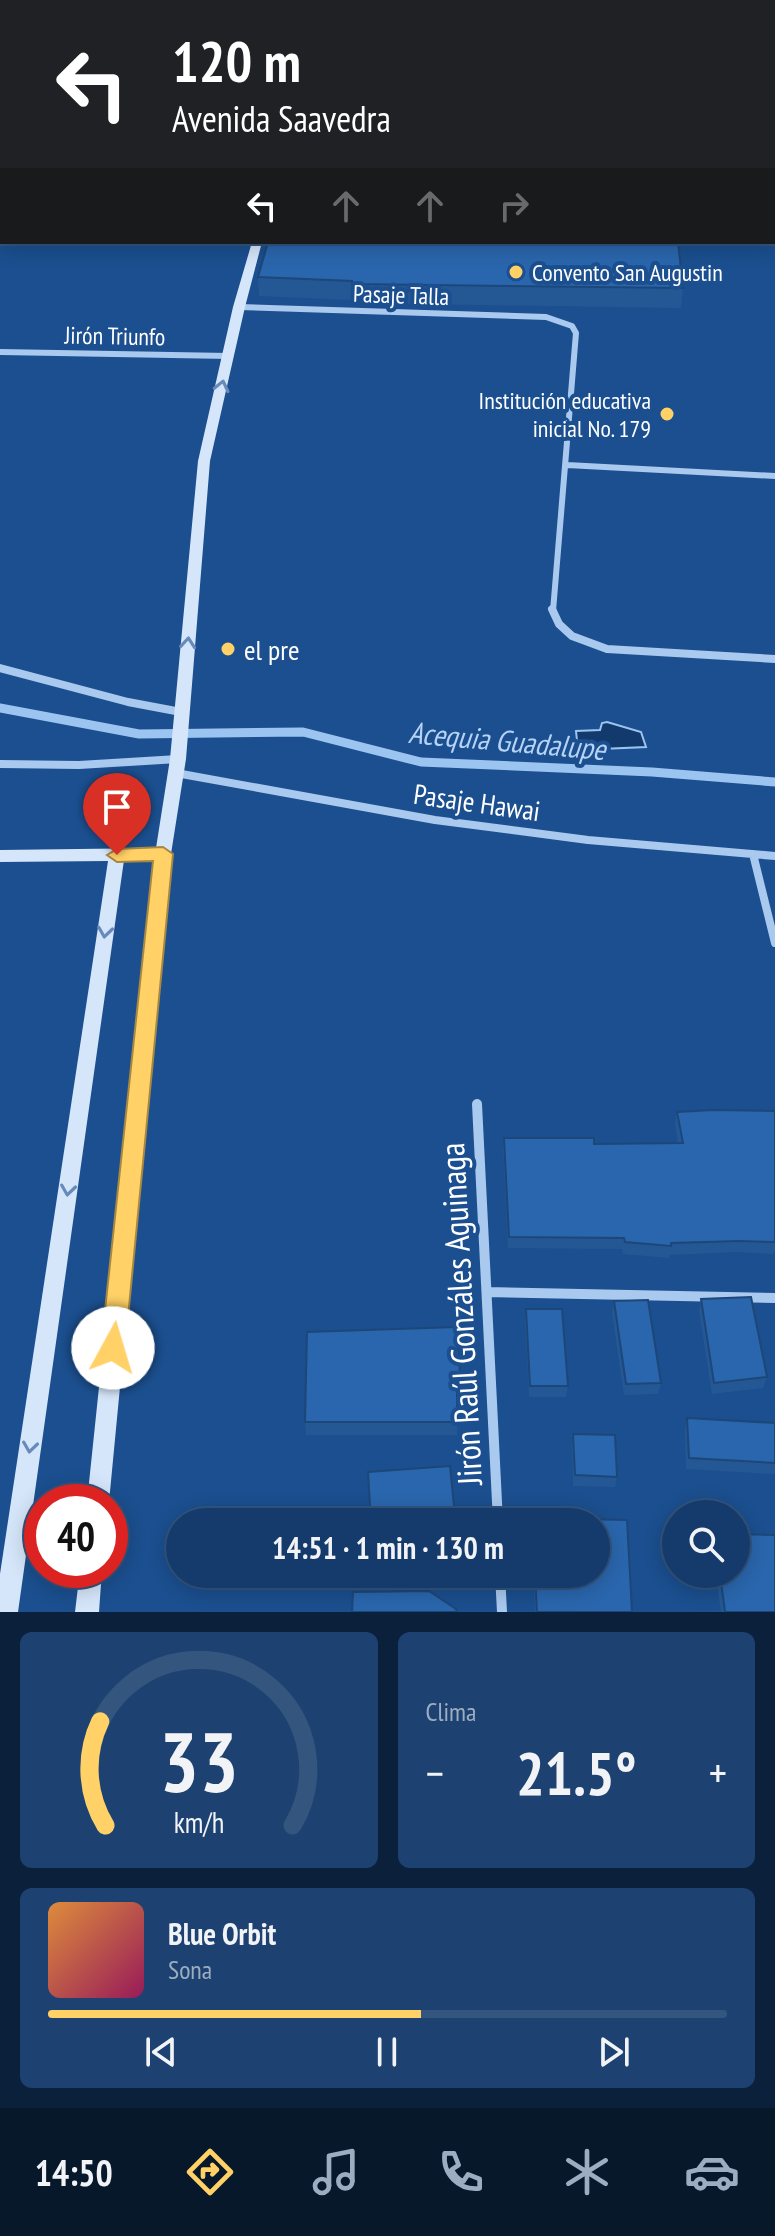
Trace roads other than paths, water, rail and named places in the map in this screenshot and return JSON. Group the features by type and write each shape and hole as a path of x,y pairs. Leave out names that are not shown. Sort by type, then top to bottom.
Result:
{"street":[{"path":"100,1484 163,854 181,724 204,461 256,244"},
{"name":"Pasaje Talla","path":"239,307 562,320 572,326 576,333 567,465"},
{"name":"Jirón Triunfo","path":"0,352 229,356"},
{"path":"775,476 567,465 551,605 554,617 563,630 580,642 607,649 775,659"},
{"path":"0,668 128,702 181,724"},
{"name":"Pasaje Hawai","path":"0,764 176,766 451,822 588,840 775,856"},
{"path":"0,856 163,854"},
{"path":"753,854 775,943"},
{"path":"6,1612 117,855"},
{"name":"Jirón Raúl Gonzáles Aguinaga","path":"477,1104 497,1508"},
{"path":"487,1292 775,1298"},
{"path":"87,1612 89,1588"},
{"path":"501,1588 502,1612"}],"water":[{"path":"602,723 641,732 646,747 578,750 576,731 600,730"}],"waterway":[{"name":"Acequia Guadalupe","path":"0,708 139,734 303,732 421,762 652,772 775,782"}],"place":[{"name":"Convento San Augustin","path":"516,272"},
{"name":"Institución educativa inicial No. 179","path":"667,414"},
{"name":"el pre","path":"228,649"}]}
